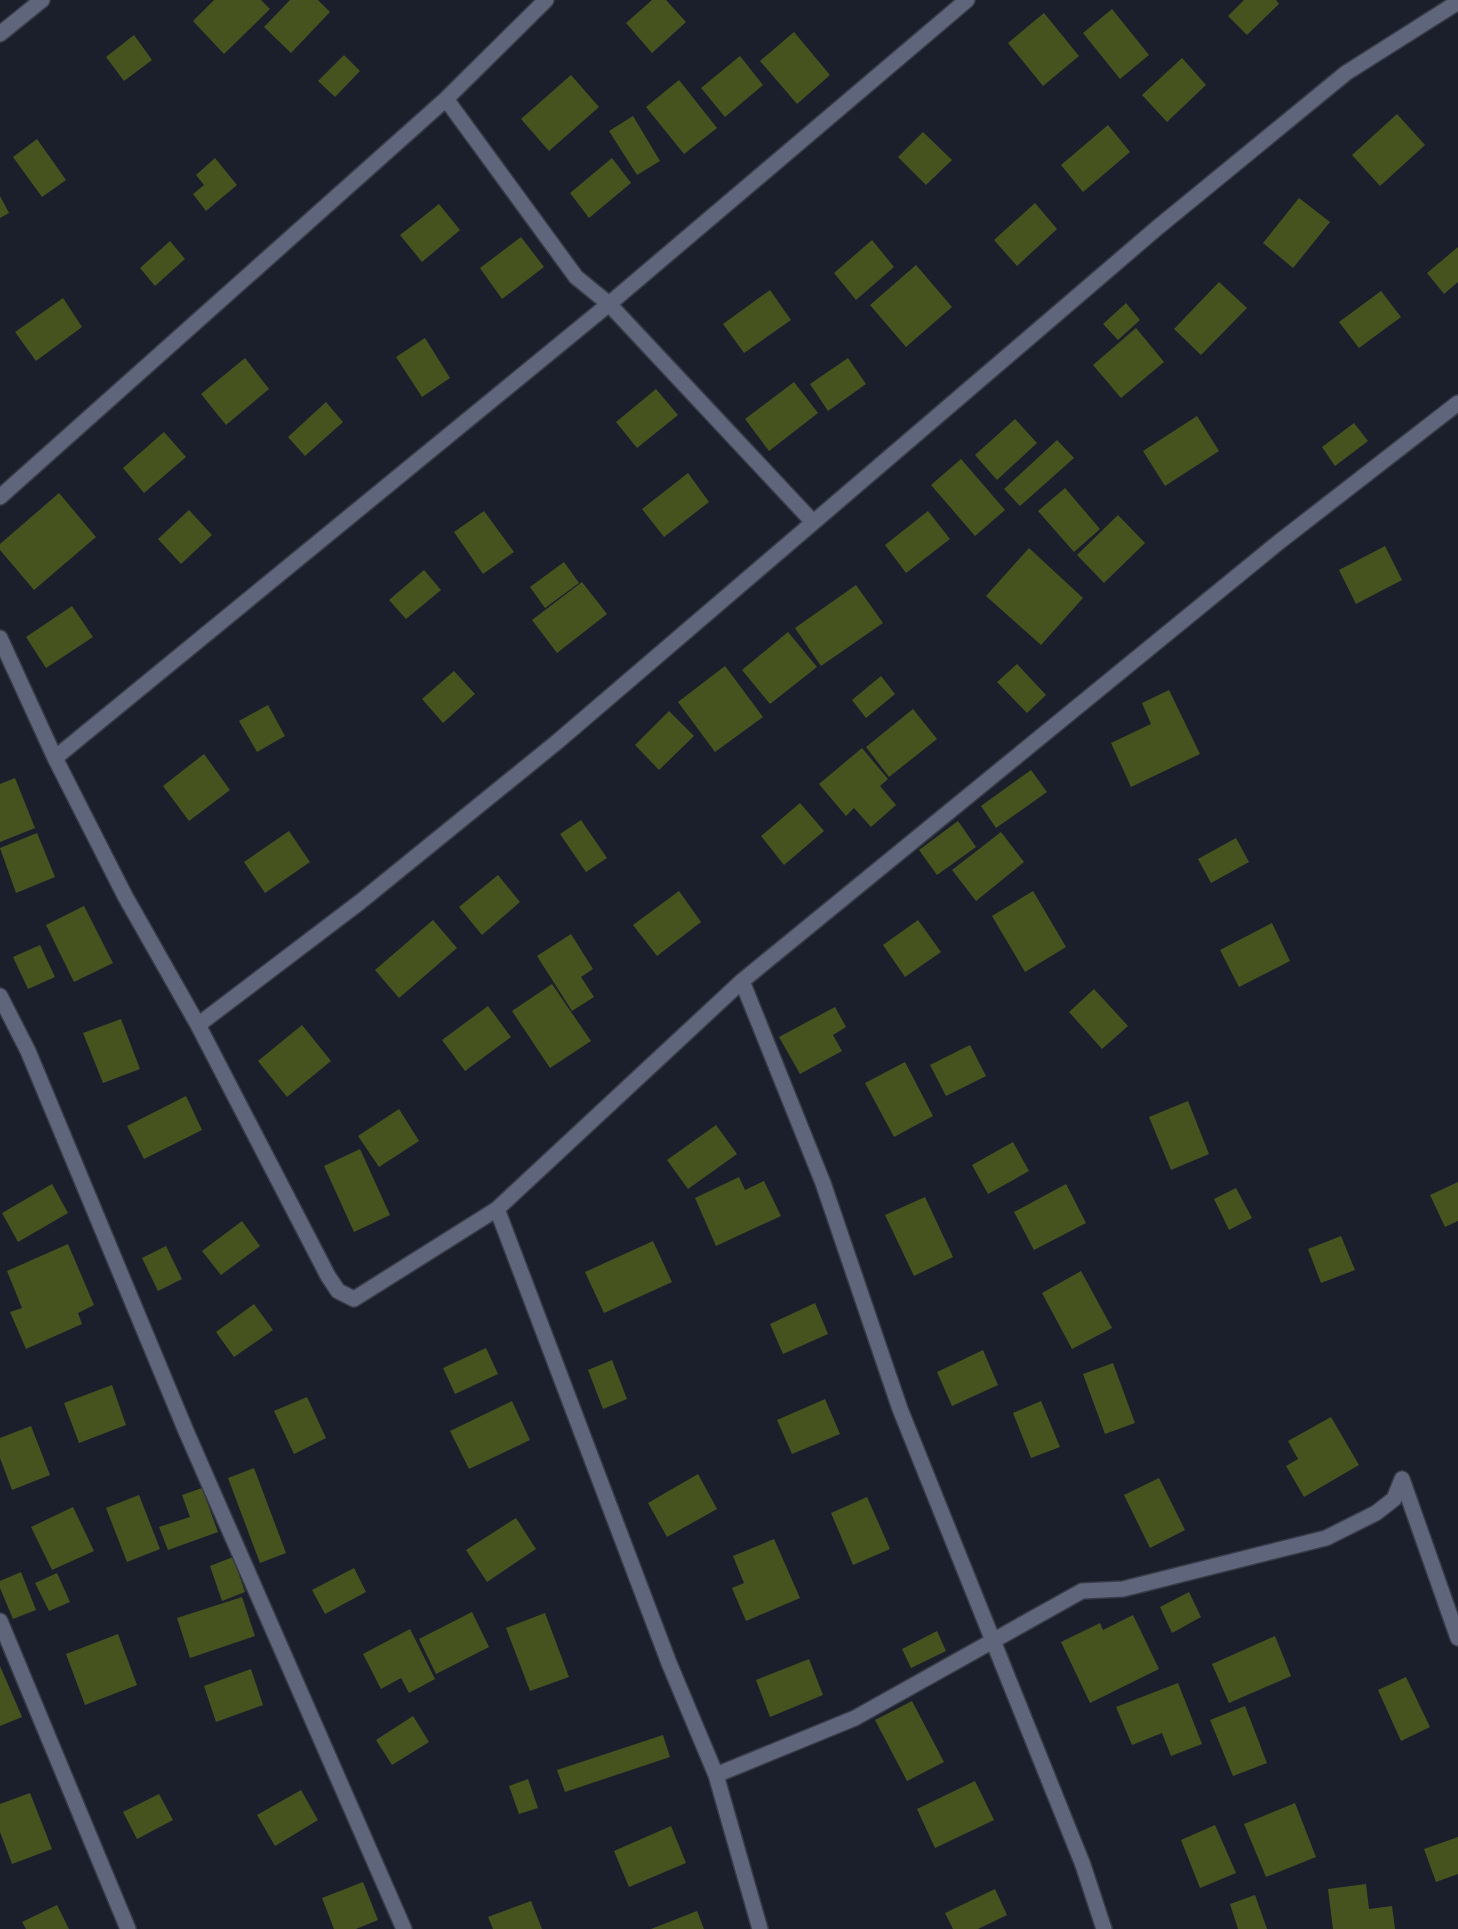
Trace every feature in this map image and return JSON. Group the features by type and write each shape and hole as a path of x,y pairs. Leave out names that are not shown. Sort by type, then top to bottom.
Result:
{"street":[{"path":"0,34 42,0"},
{"path":"0,497 446,99 546,0"},
{"path":"55,758 609,303 967,0"},
{"path":"198,1025 360,902 557,742 1148,235 1346,73 1458,2"},
{"path":"446,99 576,277 609,303 812,521"},
{"path":"0,638 55,758 124,896 198,1025 338,1290 354,1299 497,1209 742,981 1047,735 1279,542 1458,403"},
{"path":"742,981 823,1183 900,1409 1083,1866 1104,1929"},
{"path":"0,996 28,1051 181,1420 404,1929"},
{"path":"497,1209 669,1663 716,1775 760,1929"},
{"path":"716,1775 855,1718 1082,1591 1123,1588 1326,1538 1376,1513 1394,1499 1402,1479 1458,1638"},
{"path":"0,1621 128,1929"}],"building":[{"path":"214,0 261,0 270,9 224,54 193,21"},
{"path":"290,0 318,0 330,12 291,53 264,27"},
{"path":"652,0 666,0 686,22 652,53 626,23"},
{"path":"1244,0 1276,0 1279,4 1247,35 1228,16"},
{"path":"1112,9 1149,55 1120,79 1083,33"},
{"path":"1044,13 1079,56 1043,86 1008,43"},
{"path":"794,32 830,75 797,104 760,61"},
{"path":"134,35 152,60 124,81 106,57"},
{"path":"344,55 360,71 335,97 318,81"},
{"path":"740,56 763,85 725,117 701,88"},
{"path":"1182,58 1206,85 1167,122 1142,95"},
{"path":"571,75 599,107 549,151 521,119"},
{"path":"679,80 717,128 684,154 646,107"},
{"path":"1397,114 1425,145 1380,186 1352,155"},
{"path":"633,116 660,161 637,175 609,131"},
{"path":"1108,125 1130,152 1083,192 1061,165"},
{"path":"923,132 952,160 926,185 898,157"},
{"path":"37,139 66,180 42,197 13,157"},
{"path":"215,158 237,185 206,211 193,194 204,185 196,175"},
{"path":"612,158 631,183 589,218 570,193"},
{"path":"0,196 9,213 0,218"},
{"path":"1299,198 1330,222 1293,268 1263,243"},
{"path":"1035,203 1057,229 1017,266 994,240"},
{"path":"439,204 460,230 422,262 400,235"},
{"path":"521,237 544,267 502,299 480,268"},
{"path":"872,240 894,267 856,300 834,273"},
{"path":"170,241 185,259 155,286 140,268"},
{"path":"1458,247 1458,282 1444,294 1427,273"},
{"path":"916,265 952,307 906,347 870,305"},
{"path":"1219,282 1247,308 1201,355 1174,329"},
{"path":"770,290 791,320 744,353 723,324"},
{"path":"1381,291 1401,317 1359,348 1339,322"},
{"path":"63,298 82,327 36,361 15,332"},
{"path":"1126,303 1140,320 1118,340 1103,324"},
{"path":"1136,328 1164,362 1121,398 1093,365"},
{"path":"425,338 450,378 422,397 396,357"},
{"path":"245,358 269,389 226,425 201,394"},
{"path":"848,358 866,384 828,411 810,384"},
{"path":"794,382 818,413 769,451 745,419"},
{"path":"656,389 678,415 637,448 616,422"},
{"path":"326,402 343,422 305,456 288,437"},
{"path":"1197,416 1219,451 1165,486 1143,451"},
{"path":"1015,419 1037,443 997,480 975,455"},
{"path":"1354,423 1368,441 1335,466 1322,447"},
{"path":"164,432 186,457 144,493 123,468"},
{"path":"1057,440 1074,458 1020,506 1004,489"},
{"path":"961,459 1005,510 975,536 931,485"},
{"path":"688,473 709,502 664,537 642,509"},
{"path":"1065,488 1100,529 1074,552 1038,511"},
{"path":"59,493 96,537 34,590 0,550 0,544"},
{"path":"189,510 212,535 181,564 158,539"},
{"path":"484,511 514,552 483,574 454,532"},
{"path":"928,511 950,539 906,573 885,545"},
{"path":"1118,515 1145,543 1104,583 1077,555"},
{"path":"1385,546 1402,580 1356,604 1339,570"},
{"path":"1029,548 1083,598 1041,645 986,596"},
{"path":"564,562 579,583 545,608 530,587"},
{"path":"424,570 441,590 406,619 389,600"},
{"path":"582,582 607,614 557,653 532,620"},
{"path":"856,585 883,623 821,666 795,628"},
{"path":"72,606 93,637 46,668 26,637"},
{"path":"788,632 817,667 770,704 742,670"},
{"path":"1017,664 1046,695 1027,713 997,682"},
{"path":"725,666 763,717 715,752 678,702"},
{"path":"454,671 475,694 443,723 422,699"},
{"path":"881,676 895,694 866,718 852,700"},
{"path":"1169,690 1200,754 1131,787 1111,743 1151,724 1142,703"},
{"path":"268,705 285,736 257,752 239,721"},
{"path":"913,709 937,739 889,777 866,747"},
{"path":"669,711 694,736 659,770 635,745"},
{"path":"862,748 888,779 880,786 896,805 871,827 854,808 846,816 819,784"},
{"path":"204,754 230,790 189,821 163,786"},
{"path":"1031,770 1047,792 996,828 981,806"},
{"path":"15,778 35,828 0,842 0,784"},
{"path":"800,803 824,831 784,865 761,836"},
{"path":"581,820 607,858 586,872 560,834"},
{"path":"958,821 976,847 937,875 919,850"},
{"path":"289,831 310,862 265,893 244,862"},
{"path":"1001,832 1024,862 976,901 952,870"},
{"path":"37,833 55,877 16,893 0,848"},
{"path":"1236,838 1249,862 1211,883 1198,859"},
{"path":"498,875 520,902 482,935 459,907"},
{"path":"679,891 701,922 657,956 633,925"},
{"path":"1033,891 1066,947 1025,972 992,916"},
{"path":"84,906 113,963 74,982 46,925"},
{"path":"433,920 457,948 399,998 375,970"},
{"path":"918,920 941,952 905,977 883,945"},
{"path":"1272,923 1290,961 1239,987 1220,950"},
{"path":"571,934 593,969 581,977 594,997 572,1011 537,956"},
{"path":"40,945 55,977 28,989 13,957"},
{"path":"552,984 591,1041 550,1068 512,1011"},
{"path":"1094,989 1128,1026 1102,1049 1069,1012"},
{"path":"488,1006 511,1037 465,1071 442,1040"},
{"path":"835,1007 846,1027 833,1035 842,1051 800,1074 779,1037"},
{"path":"121,1019 140,1069 103,1083 83,1033"},
{"path":"302,1025 331,1061 287,1097 258,1061"},
{"path":"970,1045 986,1076 946,1096 930,1065"},
{"path":"905,1062 933,1116 894,1137 865,1083"},
{"path":"186,1096 202,1130 144,1159 127,1126"},
{"path":"1188,1101 1209,1154 1171,1170 1149,1117"},
{"path":"399,1109 419,1141 379,1167 358,1136"},
{"path":"716,1125 737,1154 688,1189 667,1160"},
{"path":"1013,1142 1029,1171 988,1194 972,1165"},
{"path":"360,1149 390,1215 354,1232 324,1166"},
{"path":"739,1177 745,1190 764,1181 781,1216 716,1246 695,1198"},
{"path":"1458,1182 1458,1221 1445,1227 1430,1195"},
{"path":"52,1184 68,1213 18,1242 2,1213"},
{"path":"1066,1184 1086,1223 1034,1250 1014,1212"},
{"path":"1236,1188 1252,1218 1229,1230 1214,1199"},
{"path":"925,1197 953,1257 914,1276 885,1215"},
{"path":"242,1221 260,1246 221,1275 202,1251"},
{"path":"1341,1236 1355,1270 1321,1283 1308,1249"},
{"path":"653,1241 672,1282 604,1313 585,1272"},
{"path":"68,1244 94,1305 78,1313 82,1324 26,1349 10,1312 22,1308 7,1271"},
{"path":"166,1246 182,1279 158,1291 142,1258"},
{"path":"1081,1271 1112,1328 1072,1349 1042,1293"},
{"path":"815,1303 828,1334 783,1354 770,1324"},
{"path":"254,1304 273,1330 234,1357 216,1332"},
{"path":"486,1348 498,1374 455,1394 443,1368"},
{"path":"983,1350 998,1385 952,1406 937,1372"},
{"path":"612,1360 627,1399 603,1409 588,1370"},
{"path":"1113,1363 1135,1423 1105,1434 1083,1374"},
{"path":"112,1385 126,1425 79,1443 64,1403"},
{"path":"307,1397 326,1438 294,1454 274,1411"},
{"path":"825,1399 840,1434 792,1454 777,1420"},
{"path":"512,1401 530,1440 469,1469 450,1431"},
{"path":"1041,1401 1060,1447 1031,1458 1013,1413"},
{"path":"1331,1417 1359,1465 1304,1497 1286,1466 1298,1459 1288,1441"},
{"path":"31,1426 50,1475 12,1490 0,1458 0,1438"},
{"path":"254,1468 286,1553 260,1563 228,1478"},
{"path":"698,1474 717,1509 667,1537 648,1503"},
{"path":"1159,1478 1185,1530 1150,1548 1124,1495"},
{"path":"202,1488 218,1532 168,1550 159,1527 190,1517 182,1495"},
{"path":"139,1495 160,1549 127,1562 106,1508"},
{"path":"867,1497 890,1549 853,1565 831,1513"},
{"path":"73,1507 94,1551 52,1570 31,1527"},
{"path":"516,1518 536,1549 487,1582 466,1550"},
{"path":"774,1539 800,1598 746,1621 732,1588 744,1583 733,1556"},
{"path":"233,1557 245,1592 222,1601 210,1566"},
{"path":"354,1568 366,1592 325,1614 312,1590"},
{"path":"21,1572 36,1610 13,1619 0,1588 0,1581"},
{"path":"57,1573 70,1602 49,1611 35,1583"},
{"path":"1189,1592 1201,1617 1172,1633 1160,1607"},
{"path":"242,1597 255,1636 190,1658 177,1618"},
{"path":"472,1612 489,1647 436,1674 419,1639"},
{"path":"545,1613 569,1677 530,1691 506,1628"},
{"path":"1133,1615 1159,1669 1090,1703 1061,1642 1100,1623 1103,1630"},
{"path":"410,1629 435,1679 409,1693 401,1678 381,1689 363,1654"},
{"path":"937,1631 946,1651 911,1668 902,1649"},
{"path":"118,1634 137,1685 85,1705 66,1654"},
{"path":"1275,1636 1291,1676 1229,1703 1212,1664"},
{"path":"809,1659 823,1695 770,1717 756,1680"},
{"path":"0,1666 22,1717 0,1726"},
{"path":"251,1669 263,1705 216,1722 204,1686"},
{"path":"1406,1677 1430,1727 1401,1741 1378,1690"},
{"path":"1178,1683 1202,1744 1171,1756 1162,1733 1132,1745 1116,1707"},
{"path":"912,1701 944,1762 907,1781 875,1720"},
{"path":"1245,1706 1267,1763 1233,1776 1210,1720"},
{"path":"413,1716 429,1742 392,1765 376,1740"},
{"path":"663,1735 670,1757 565,1792 557,1770"},
{"path":"528,1779 538,1808 519,1814 509,1786"},
{"path":"975,1781 994,1820 935,1848 917,1809"},
{"path":"301,1790 318,1820 275,1846 257,1815"},
{"path":"30,1793 52,1849 12,1864 0,1832 0,1804"},
{"path":"159,1794 173,1820 137,1839 123,1812"},
{"path":"1295,1803 1316,1857 1266,1877 1244,1824"},
{"path":"1215,1825 1236,1873 1200,1888 1181,1840"},
{"path":"671,1826 686,1863 629,1887 614,1851"},
{"path":"1458,1837 1458,1874 1436,1882 1424,1849"},
{"path":"363,1882 378,1920 356,1929 334,1929 322,1898"},
{"path":"1366,1884 1369,1909 1392,1906 1395,1929 1333,1929 1328,1889"},
{"path":"995,1889 1007,1915 978,1929 953,1929 945,1913"},
{"path":"1255,1895 1267,1929 1238,1929 1230,1904"},
{"path":"531,1901 542,1929 493,1929 488,1917"},
{"path":"57,1905 69,1929 26,1929 22,1922"},
{"path":"697,1911 704,1929 651,1929"}]}
